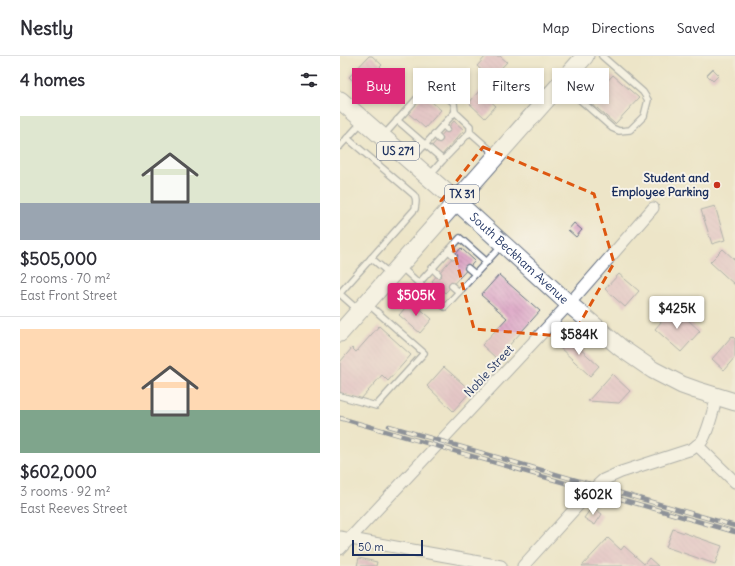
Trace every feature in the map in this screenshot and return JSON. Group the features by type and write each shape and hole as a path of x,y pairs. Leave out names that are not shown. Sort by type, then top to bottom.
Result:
{"main road":[{"name":"TX 31","path":"574,68 585,56"},
{"name":"TX 31","path":"340,332 552,93"},
{"name":"South Beckham Avenue","path":"340,100 569,304 621,348 653,370 682,385 735,402"}],"street":[{"name":"Noble Street","path":"340,549 345,538 569,304 654,208"},
{"path":"523,566 592,490 603,480 621,472 692,449 698,445 702,441 707,430 716,397"},
{"path":"698,445 735,482"},
{"path":"345,538 501,566"}],"lane":[{"path":"585,104 612,128 619,132 630,130 644,116 648,100 643,92 602,56"},
{"path":"382,137 431,83 454,103 455,112 436,137 425,144 410,161"},
{"path":"455,112 470,126 470,132 496,155"},
{"path":"340,146 364,120"},
{"path":"397,120 443,160"},
{"path":"428,178 459,139 470,132"},
{"path":"340,396 376,406 424,352 363,307 340,294 414,209 416,198 347,138"},
{"path":"419,283 460,238 486,262"},
{"path":"371,258 419,283 446,307 503,244"},
{"path":"448,250 454,256"},
{"path":"432,268 438,274"},
{"path":"468,268 475,274"},
{"path":"452,286 459,292"}],"highlighted area":[{"path":"483,147 594,194 614,263 572,337 474,329 441,201"}],"building":[{"path":"369,56 372,56 382,65 380,67 381,68 358,68"},
{"path":"486,56 500,56 507,62 501,68 479,68 477,66"},
{"path":"713,69 719,75 713,81 707,75"},
{"path":"613,75 639,98 615,124 592,104 609,104 609,79"},
{"path":"478,92 478,104 494,104 496,106 485,118 470,104 470,102"},
{"path":"416,104 434,104 441,110 425,128 408,113"},
{"path":"454,121 464,130 441,156 431,147"},
{"path":"715,206 725,240 712,244 701,210"},
{"path":"574,223 582,230 576,237 568,230"},
{"path":"461,248 475,261 445,293 432,281"},
{"path":"723,249 735,260 735,285 710,262"},
{"path":"619,274 639,291 625,307 605,289"},
{"path":"499,275 540,311 497,359 482,345 507,318 481,295"},
{"path":"411,301 432,319 420,333 399,315"},
{"path":"674,307 700,331 681,352 655,329"},
{"path":"379,326 411,355 388,381 382,375 361,399 340,393 340,362 352,348 356,352"},
{"path":"732,336 735,339 735,357 724,370 712,359"},
{"path":"567,337 599,366 590,376 558,346"},
{"path":"444,367 471,391 453,411 427,386"},
{"path":"612,374 630,391 619,403 588,401"},
{"path":"592,507 602,514 595,525 584,518"},
{"path":"673,529 722,546 715,564 666,547"},
{"path":"608,538 621,550 624,546 644,564 649,558 658,566 582,566"},
{"path":"359,558 377,562 376,566 357,566"}],"railway":[{"path":"340,418 735,532"},
{"path":"389,426 735,526"}],"place":[{"name":"Student and Employee Parking","path":"717,185"}]}
